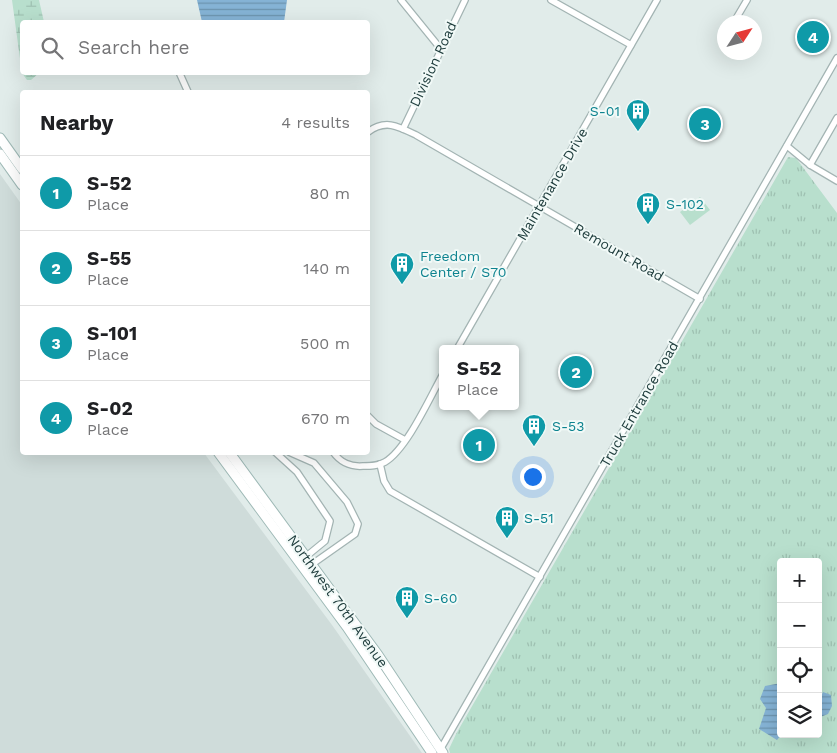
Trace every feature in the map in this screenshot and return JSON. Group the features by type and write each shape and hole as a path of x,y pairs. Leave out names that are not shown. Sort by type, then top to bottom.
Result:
{"main road":[{"path":"0,138 20,166"},
{"path":"0,154 20,182"},
{"name":"Northwest 70th Avenue","path":"220,455 303,559 313,565 378,655 438,752"},
{"name":"Northwest 70th Avenue","path":"231,455 303,559 403,713 438,752"}],"street":[{"path":"401,0 440,48"},
{"name":"Division Road","path":"403,128 440,48 465,0"},
{"path":"552,0 631,45"},
{"name":"Maintenance Drive","path":"460,345 657,0"},
{"path":"738,15 747,0"},
{"name":"Truck Entrance Road","path":"438,752 837,58"},
{"path":"181,75 187,90"},
{"path":"810,165 837,118"},
{"path":"370,131 383,124 403,128"},
{"name":"Remount Road","path":"403,128 700,299"},
{"path":"787,146 810,165 837,182"},
{"path":"336,455 348,465 356,467 380,464 396,453 439,381"},
{"path":"370,418 376,424 405,440"},
{"path":"277,455 297,472 330,520 325,541 303,559"},
{"path":"296,455 314,463 347,502 358,524 355,534 313,565"},
{"path":"380,464 384,481 390,491 540,577"}],"shaded area":[{"path":"0,174 20,202 20,455 205,455 332,625 422,753 0,753"}],"green space":[{"path":"12,0 39,0 44,20 20,20 20,58"},
{"path":"23,75 37,75 31,80 27,80"},
{"path":"788,157 796,158 837,213 837,753 450,753 449,749"},
{"path":"700,197 710,210 690,225 680,212"}],"water":[{"path":"197,0 287,0 284,20 202,20"},
{"path":"777,684 777,738 779,738 777,740 759,729 766,708 760,699 765,686"},
{"path":"823,692 831,695 832,706 828,714 822,716"}],"place":[{"name":"S-02","path":"813,37"},
{"name":"S-101","path":"705,124"},
{"name":"S-01","path":"638,132"},
{"name":"S-102","path":"648,225"},
{"name":"Freedom Center / S70","path":"402,285"},
{"name":"S-55","path":"576,372"},
{"name":"S-52","path":"479,445"},
{"name":"S-53","path":"534,447"},
{"name":"S-51","path":"507,539"},
{"name":"S-60","path":"407,619"}]}
